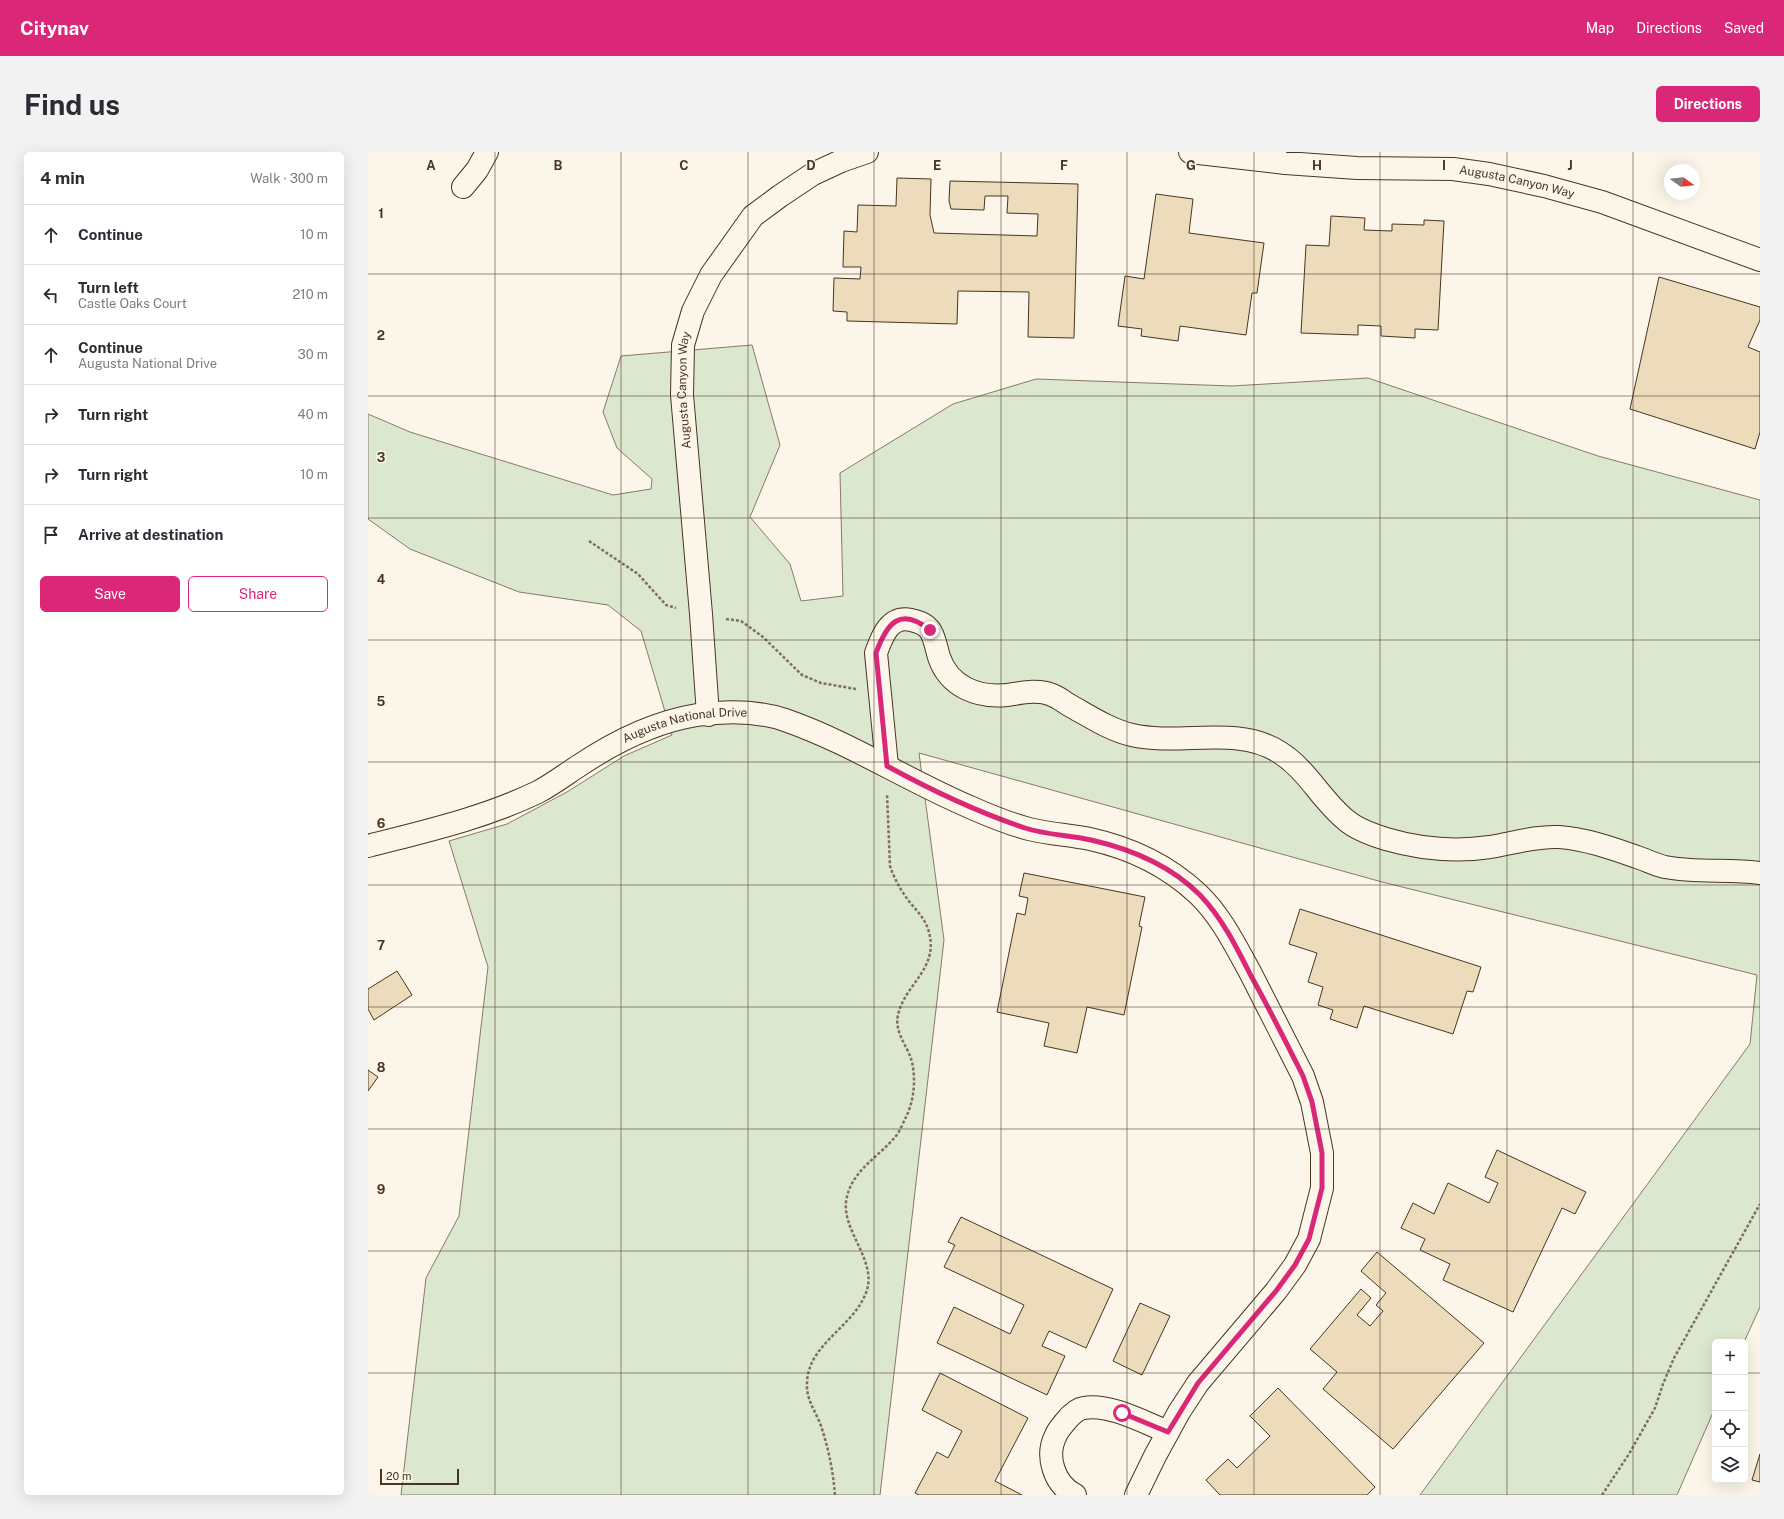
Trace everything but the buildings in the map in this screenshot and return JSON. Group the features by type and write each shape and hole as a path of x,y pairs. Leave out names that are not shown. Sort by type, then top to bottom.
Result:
{"street":[{"path":"463,187 477,170 487,152"},
{"name":"Augusta Canyon Way","path":"708,714 682,395 683,345 693,311 711,275 753,216 813,174 841,160 867,152"},
{"name":"Augusta Canyon Way","path":"1190,152 1285,163 1380,160 1489,174 1544,186 1602,202 1760,260"},
{"path":"887,766 876,653 882,635 890,624 904,618 921,622 930,630 940,660 948,672 958,684 976,694 994,696 1041,692 1052,695 1105,725 1130,735 1145,738 1242,738 1264,744 1281,753 1305,774 1326,800 1347,821 1383,838 1412,846 1452,850 1490,847 1531,838 1555,837 1577,839 1665,867 1760,873"},
{"name":"Augusta National Drive","path":"368,846 451,825 499,809 556,782 580,765 624,738 649,727 695,716 734,712 783,720 844,744 933,790 974,809 1003,820 1026,828 1090,839 1142,855 1173,872 1200,895 1225,926 1303,1076 1312,1102 1322,1153 1322,1188 1309,1239 1295,1265 1276,1291 1198,1383 1154,1456 1136,1495"},
{"path":"1075,1495 1056,1478 1051,1458 1055,1435 1070,1416 1083,1408 1104,1409 1122,1413 1168,1432"}],"path":[{"path":"589,541 638,574 666,605 701,614 741,621 764,637 802,675 821,683 880,694"},
{"path":"835,1495 831,1457 819,1422 808,1397 806,1384 808,1372 811,1361 829,1339 843,1326 856,1309 866,1292 870,1278 849,1219 846,1204 851,1187 858,1174 897,1135 909,1111 914,1092 912,1061 902,1043 898,1017 901,1004 928,962 931,948 928,929 919,912 900,889 890,866 887,766"},
{"path":"1602,1495 1629,1454 1655,1408 1674,1358 1760,1204"}],"green space":[{"path":"752,345 780,445 750,517 790,564 801,601 843,596 840,473 953,404 1036,379 1232,386 1368,378 1598,456 1760,500 1760,1307 1745,1339 1712,1339 1712,1415 1677,1495 1420,1495 1750,1044 1757,975 1382,882 919,753 944,940 880,1495 401,1495 426,1278 459,1216 488,967 449,841 507,824 567,792 624,756 672,735 641,631 608,605 519,592 410,549 368,519 368,414 410,432 613,495 651,489 652,479 617,448 603,412 621,356"}],"route":[{"path":"930,630 921,622 904,618 890,624 882,635 876,653 887,766 926,787 974,809 1026,828 1058,835 1090,839 1114,846 1142,855 1173,872 1200,895 1225,926 1303,1076 1312,1102 1322,1153 1322,1188 1309,1239 1295,1265 1276,1291 1198,1383 1168,1432 1122,1413"}]}
